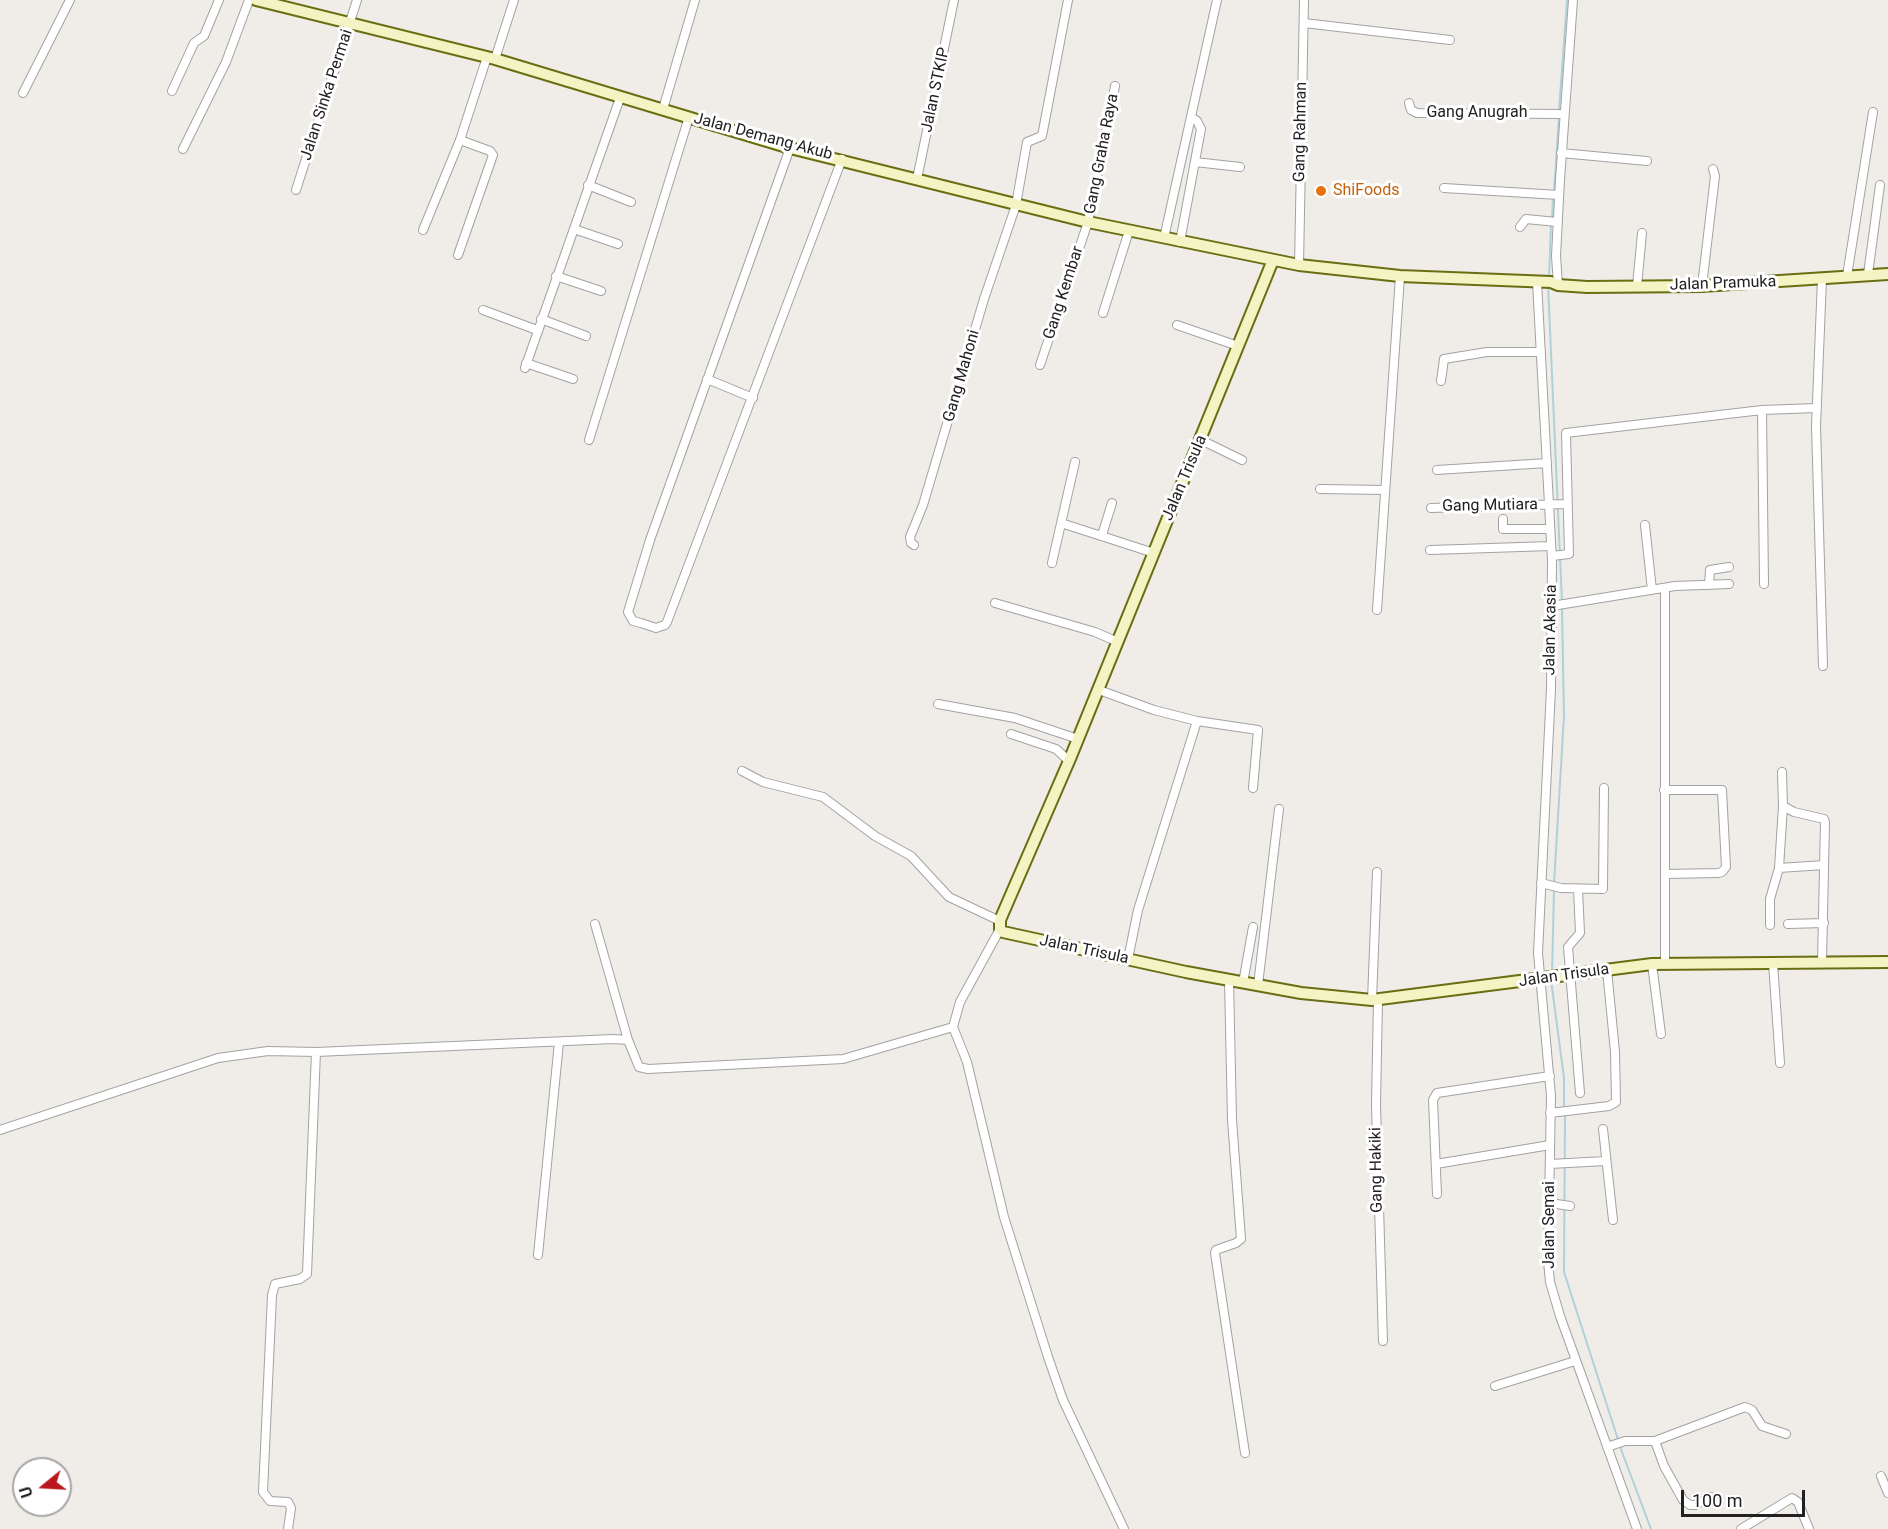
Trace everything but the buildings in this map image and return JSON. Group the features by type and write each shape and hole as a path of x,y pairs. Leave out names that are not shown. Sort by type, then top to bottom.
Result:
{"street":[{"path":"23,93 70,0"},
{"path":"172,91 191,49 204,36 219,0"},
{"path":"183,149 226,62 249,0"},
{"name":"Jalan Demang Akub","path":"256,0 491,58 790,148 842,159 1088,222 1273,260"},
{"name":"Jalan Sinka Permai","path":"296,190 357,0"},
{"path":"423,230 514,0"},
{"path":"663,109 695,0"},
{"name":"Jalan STKIP","path":"914,178 954,0"},
{"name":"Gang Mahoni","path":"914,545 910,543 910,537 923,505 984,299 1016,205 1027,142 1042,136 1068,0"},
{"path":"1164,238 1217,0"},
{"name":"Gang Rahman","path":"1299,265 1304,0"},
{"name":"Jalan Akasia","path":"1540,979 1553,606 1553,556 1549,529 1542,352 1553,194 1561,153 1562,114 1573,0"},
{"path":"1304,23 1450,40"},
{"name":"Gang Graha Raya","path":"1088,222 1115,86"},
{"path":"573,379 525,366 620,98"},
{"name":"Gang Anugrah","path":"1409,103 1411,110 1417,113 1562,114"},
{"path":"1846,276 1873,112"},
{"path":"589,440 689,117"},
{"path":"1180,242 1201,129 1197,121 1191,117"},
{"path":"458,255 493,155 459,140"},
{"path":"790,148 707,380 628,612 633,621 656,628 667,622 842,159"},
{"path":"1561,153 1647,161"},
{"path":"1195,162 1240,167"},
{"path":"1702,286 1715,176 1713,169"},
{"path":"588,184 631,202"},
{"path":"1868,274 1880,185"},
{"path":"1444,188 1553,194"},
{"path":"1520,227 1526,219 1552,221"},
{"name":"Gang Kembar","path":"1040,365 1088,222"},
{"path":"574,229 618,244"},
{"path":"1103,313 1128,231"},
{"path":"1637,286 1642,233"},
{"name":"Jalan Pramuka","path":"1273,260 1400,276 1468,281 1637,286 1702,286 1888,274"},
{"name":"Jalan Trisula","path":"1273,260 1000,925 1003,932 1244,983 1375,1000 1652,964 1888,962"},
{"path":"556,276 602,291"},
{"path":"1377,610 1400,276"},
{"path":"1822,279 1817,408 1823,666"},
{"path":"483,309 537,330"},
{"path":"541,319 586,336"},
{"path":"1177,325 1238,346"},
{"path":"1441,381 1444,359 1487,352 1542,352"},
{"path":"707,380 753,398"},
{"path":"1553,556 1567,555 1569,544 1566,433 1762,410 1817,408"},
{"path":"1762,410 1764,584"},
{"path":"1201,440 1242,460"},
{"path":"1052,563 1075,462"},
{"path":"1437,470 1547,463"},
{"path":"1320,489 1385,490"},
{"path":"1101,535 1112,503"},
{"name":"Gang Mutiara","path":"1431,508 1567,504"},
{"path":"1503,519 1503,529 1549,529"},
{"path":"1061,523 1154,553"},
{"path":"1645,525 1652,590"},
{"path":"1430,550 1551,546"},
{"path":"1709,585 1711,569 1729,567"},
{"path":"1553,606 1665,588 1729,584"},
{"path":"1665,588 1665,964"},
{"path":"995,603 1095,632 1118,642"},
{"path":"1098,690 1154,710 1197,721 1258,730 1253,788"},
{"path":"938,704 1015,718 1078,739"},
{"path":"1128,959 1138,910 1197,721"},
{"path":"1011,734 1056,749 1069,761"},
{"path":"742,771 763,782 823,797 875,836 911,856 949,897 1000,925 960,1002 953,1027 967,1062 1004,1217 1048,1356 1063,1400 1124,1529"},
{"path":"1770,925 1770,900 1779,868 1783,806 1782,772"},
{"path":"1542,883 1557,887 1603,889 1604,788"},
{"path":"1664,790 1722,790 1726,867 1718,873 1665,874"},
{"path":"1783,806 1794,812 1824,819 1822,962"},
{"path":"1258,985 1279,809"},
{"path":"1779,868 1824,865"},
{"name":"Gang Hakiki","path":"1377,872 1376,1105 1383,1341"},
{"path":"1578,889 1580,933 1568,947 1580,1093"},
{"path":"1788,924 1824,923"},
{"path":"595,924 625,1040 639,1067 648,1069 843,1059 953,1027"},
{"path":"1244,983 1253,927"},
{"path":"1773,963 1780,1063"},
{"path":"1652,964 1661,1034"},
{"path":"1554,1113 1609,1106 1616,1102 1615,1052 1607,970"},
{"name":"Jalan Semai","path":"1540,979 1554,1113 1550,1164 1559,1205 1550,1282 1575,1361 1637,1529"},
{"path":"1229,980 1232,1120 1241,1239 1236,1244 1216,1250 1215,1253 1245,1453"},
{"path":"0,1130 218,1058 268,1051 315,1052 625,1040"},
{"path":"538,1255 559,1042"},
{"path":"288,1529 291,1508 288,1502 270,1501 263,1491 272,1295 275,1284 300,1279 307,1274 315,1052"},
{"path":"1437,1194 1433,1100 1437,1093 1550,1076"},
{"path":"1603,1129 1613,1220"},
{"path":"1436,1164 1550,1145"},
{"path":"1550,1164 1606,1161"},
{"path":"1495,1386 1575,1361"},
{"path":"1608,1447 1625,1441 1655,1441 1745,1407 1755,1414 1762,1426 1786,1434"},
{"path":"1655,1441 1664,1466 1683,1500 1690,1505 1711,1497"},
{"path":"1881,1476 1888,1493"},
{"path":"1742,1529 1792,1498 1798,1502 1809,1529"}],"waterway":[{"path":"1559,111 1567,0"},
{"path":"1554,192 1559,117"},
{"path":"1552,219 1553,197"},
{"path":"1549,279 1551,224"},
{"path":"1548,284 1562,602"},
{"path":"1554,884 1564,716 1562,608"},
{"path":"1552,974 1554,890"},
{"path":"1551,980 1564,1078 1564,1108"},
{"path":"1565,1114 1564,1272 1622,1452 1651,1529"}],"place":[{"name":"ShiFoods","path":"1321,191"}]}
